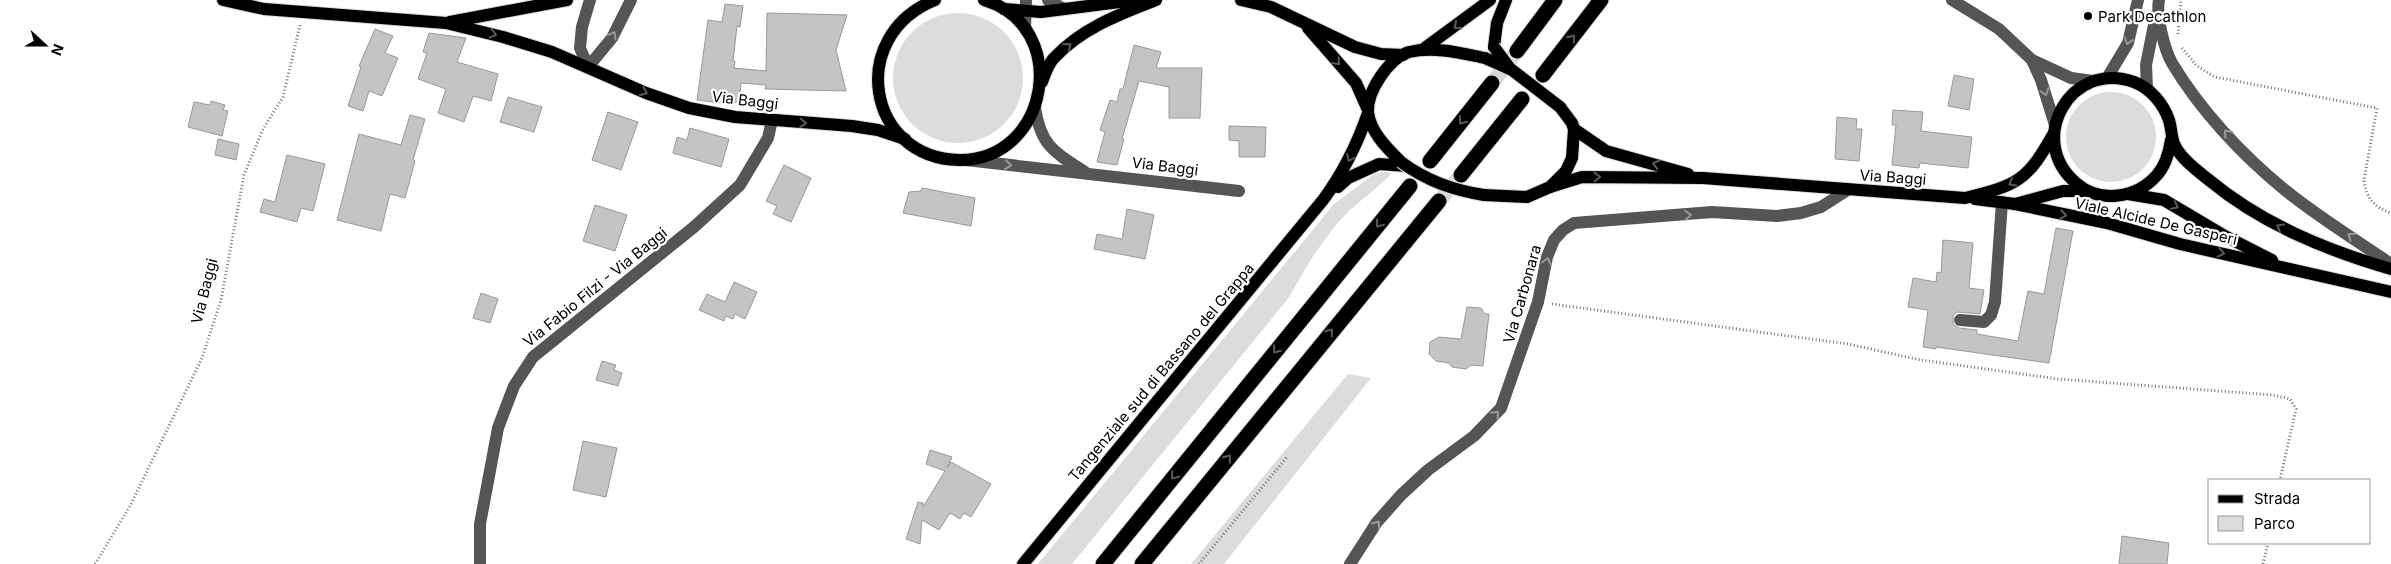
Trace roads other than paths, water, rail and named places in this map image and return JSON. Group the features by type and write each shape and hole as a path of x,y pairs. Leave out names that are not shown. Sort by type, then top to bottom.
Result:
{"highway":[{"path":"1517,50 1556,0"},
{"path":"1542,75 1601,0"},
{"path":"1430,161 1492,82"},
{"path":"1461,175 1522,99"},
{"path":"1103,564 1410,186"},
{"path":"1142,564 1439,201"}],"main road":[{"name":"Via Baggi","path":"223,0 264,9 446,23 503,37 588,67 646,93 689,108 735,118 852,126 878,130 905,139"},
{"name":"Via Baggi","path":"446,23 567,0"},
{"name":"Via Baggi","path":"935,0 918,7 901,20 888,38 880,58 877,80 881,102 890,122 905,139 921,150 940,158 960,160 984,156 1006,145 1023,129 1035,108 1041,84 1053,59 1078,38 1107,19 1156,0"},
{"name":"Via Baggi","path":"984,0 1004,9 1025,29 1034,46 1040,65 1041,84"},
{"name":"Via Baggi","path":"1004,9 1025,5 1064,9 1134,0"},
{"path":"1241,0 1271,7 1305,25 1355,47 1380,54 1403,55"},
{"name":"Tangenziale sud di Bassano del Grappa","path":"1422,50 1490,0"},
{"name":"Tangenziale sud di Bassano del Grappa","path":"1506,0 1493,36 1494,47 1502,60 1512,70 1560,107 1572,123 1574,129"},
{"path":"1305,25 1356,83 1384,146 1402,165 1434,182 1460,191 1484,195 1527,197 1550,187 1566,171 1572,158 1574,129"},
{"name":"Tangenziale sud di Bassano del Grappa","path":"1023,564 1342,175 1358,142 1379,77 1389,64 1403,55 1422,50 1451,51 1485,58 1512,70"},
{"name":"Viale Alcide De Gasperi","path":"2089,192 2072,179 2059,162 2055,148 2054,129 2060,111 2068,98 2080,88 2093,81 2107,78 2128,81 2146,89 2161,103 2169,121 2171,140 2167,158 2158,174 2145,186 2128,194"},
{"name":"Via Baggi","path":"1574,129 1606,151 1703,178"},
{"name":"Via Baggi","path":"1550,187 1582,177 1703,178 1965,198 2003,189 2026,176 2040,158 2054,129"},
{"name":"Viale Alcide De Gasperi","path":"2171,140 2181,155 2199,172 2223,192 2256,213 2292,233 2335,251 2391,269"},
{"name":"Tangenziale sud di Bassano del Grappa","path":"1323,200 1348,178 1379,164 1402,165"},
{"name":"Viale Alcide De Gasperi","path":"2015,204 2063,191 2089,192 2102,195 2128,194 2164,200 2223,235 2290,269"},
{"name":"Viale Alcide De Gasperi","path":"1965,198 2015,204 2107,223 2180,244 2391,292"}],"street":[{"path":"590,0 582,27 580,48 588,67 612,38 631,0"},
{"path":"1048,0 1064,9"},
{"name":"Viale Alcide De Gasperi","path":"1952,0 1999,29 2032,60 2071,78 2093,81"},
{"path":"2107,78 2128,43 2138,0"},
{"path":"1025,5 1025,29"},
{"path":"2146,89 2146,65 2158,5"},
{"path":"2158,5 2170,61 2206,110 2251,159 2285,191 2391,264"},
{"name":"Viale Alcide De Gasperi","path":"2032,60 2041,80 2054,129"},
{"name":"Via Baggi","path":"1035,108 1039,130 1054,152 1087,173"},
{"name":"Via Fabio Filzi - Via Baggi","path":"480,564 480,524 498,428 514,386 533,357 694,227 740,186 768,138 772,120"},
{"name":"Via Baggi","path":"960,160 1239,191"},
{"name":"Via Carbonara","path":"1350,564 1377,522 1401,495 1428,470 1474,436 1501,408 1538,302 1547,257 1554,240 1563,230 1574,223 1712,212 1785,215 1801,213 1822,207 1846,190"},
{"path":"1960,320 1984,322 1991,315 1995,302 2002,202"}],"tunnel":[{"path":"1492,83 1517,51"},
{"path":"1439,201 1461,175"}],"place":[{"name":"Park Decathlon","path":"2088,16"}]}
